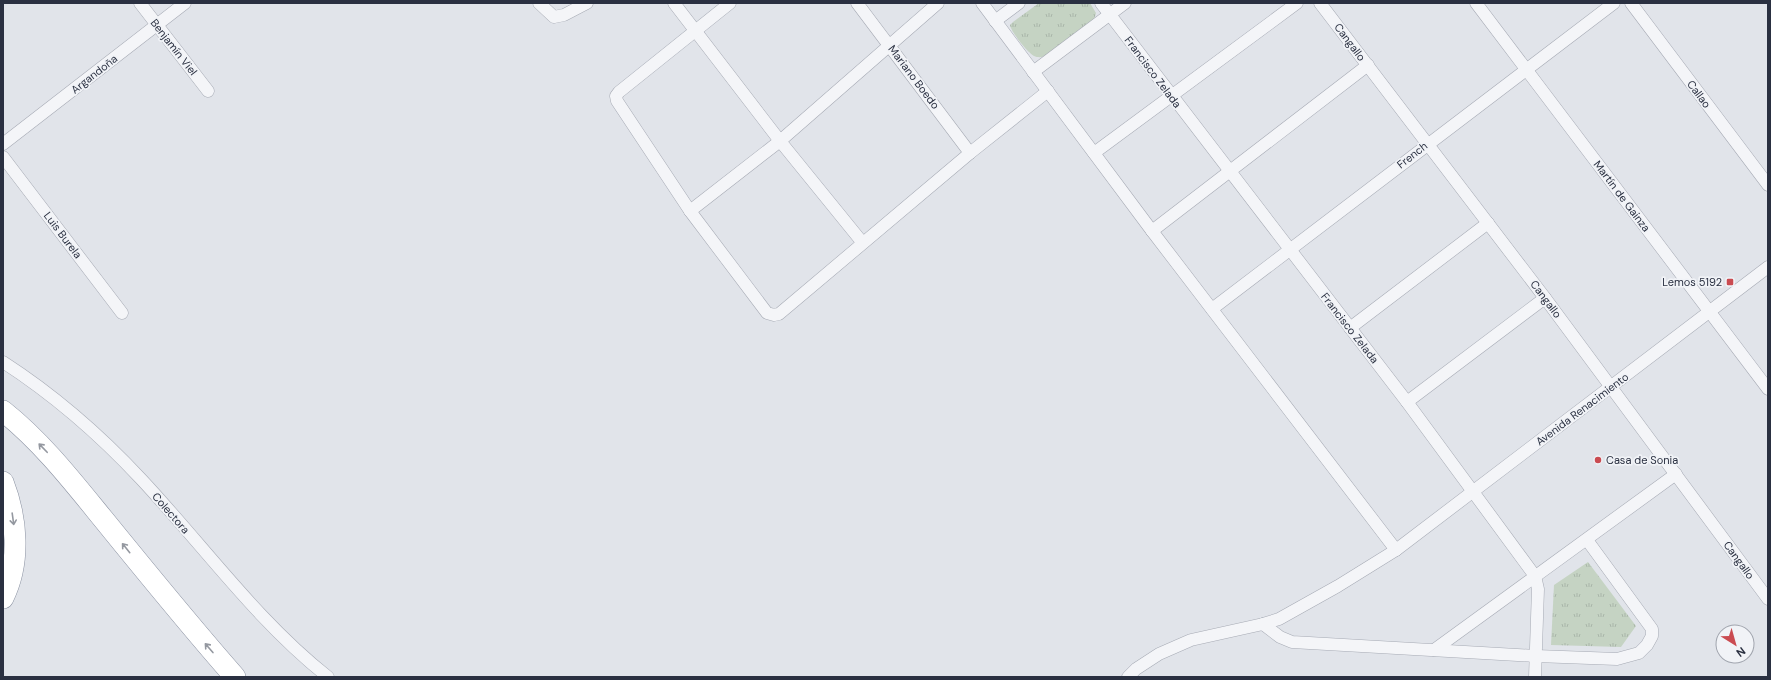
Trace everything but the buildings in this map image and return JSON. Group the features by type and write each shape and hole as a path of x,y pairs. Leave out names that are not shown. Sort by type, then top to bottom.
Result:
{"highway":[{"path":"3,411 44,449 68,476 202,640 235,677"},
{"path":"3,482 10,502 15,536 15,555 11,574 3,598"}],"street":[{"name":"Benjamín Viel","path":"140,3 208,91"},
{"name":"Argandoña","path":"3,144 185,3"},
{"path":"539,3 554,17 564,15 587,3"},
{"path":"674,3 780,141 862,242"},
{"path":"730,3 695,30 616,96 617,101 690,211 767,313 774,315 779,314 862,242 1048,91"},
{"name":"Mariano Boedo","path":"857,3 970,153"},
{"path":"690,211 780,141 938,3"},
{"path":"982,3 1152,230 1396,550"},
{"path":"996,21 1019,3"},
{"name":"Francisco Zelada","path":"1101,3 1407,402 1474,491 1535,576 1538,589 1535,677"},
{"path":"1033,72 1125,3"},
{"path":"1094,153 1296,3"},
{"name":"Cangallo","path":"1320,3 1545,298 1768,599"},
{"name":"Martín de Gainza","path":"1476,3 1768,389"},
{"name":"French","path":"1212,309 1428,143 1614,3"},
{"name":"Callao","path":"1631,3 1768,185"},
{"path":"1152,230 1368,65"},
{"name":"Luis Burela","path":"3,157 122,313"},
{"path":"1350,328 1488,223"},
{"name":"Avenida Renacimiento","path":"1128,677 1136,669 1159,654 1191,640 1279,619 1396,550 1768,267"},
{"path":"1407,402 1545,298"},
{"name":"Colectora","path":"3,362 72,412 140,478 234,584 302,656 328,677"},
{"path":"1434,650 1676,474"},
{"path":"1263,624 1280,637 1292,642 1536,656 1617,659 1639,653 1647,645 1652,636 1650,624 1587,540"}],"green space":[{"path":"1039,3 1090,3 1096,13 1094,20 1047,56 1037,57 1031,54 1024,47 1016,37 1010,25"},
{"path":"1588,562 1636,626 1621,647 1551,645 1554,585"}],"place":[{"name":"Lemos 5192","path":"1730,282"},
{"name":"Casa de Sonia","path":"1598,460"}]}
